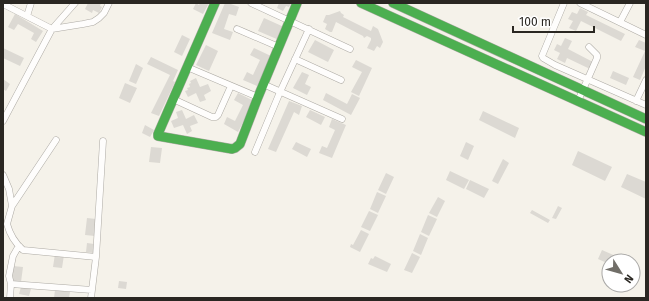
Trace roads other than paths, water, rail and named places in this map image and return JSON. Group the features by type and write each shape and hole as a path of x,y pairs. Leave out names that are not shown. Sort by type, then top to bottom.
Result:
{"street":[{"path":"28,16 31,3"},
{"path":"3,121 52,28 75,3"},
{"path":"3,4 52,28 93,22 104,13 109,3"},
{"path":"215,3 172,99 158,136 235,149 240,144 297,3"},
{"path":"251,3 350,49"},
{"path":"361,3 646,132"},
{"path":"395,3 646,119"},
{"path":"564,3 542,56 544,59 587,80 646,105"},
{"path":"580,3 646,35"},
{"path":"620,22 630,3"},
{"path":"440,39 446,27"},
{"path":"237,29 279,47"},
{"path":"255,152 280,92 309,29"},
{"path":"578,101 597,58 597,54 589,47"},
{"path":"295,59 341,80"},
{"path":"187,67 258,97"},
{"path":"636,100 646,80"},
{"path":"263,84 342,119"},
{"path":"172,99 212,117 216,117 218,116 232,86"},
{"path":"596,110 601,98"},
{"path":"56,140 12,206 5,227 14,241 23,250 96,257"},
{"path":"91,298 96,257 103,141"},
{"path":"3,175 9,189 12,206"},
{"path":"10,298 11,284 9,276 13,256 20,247"},
{"path":"11,284 92,290"}]}
